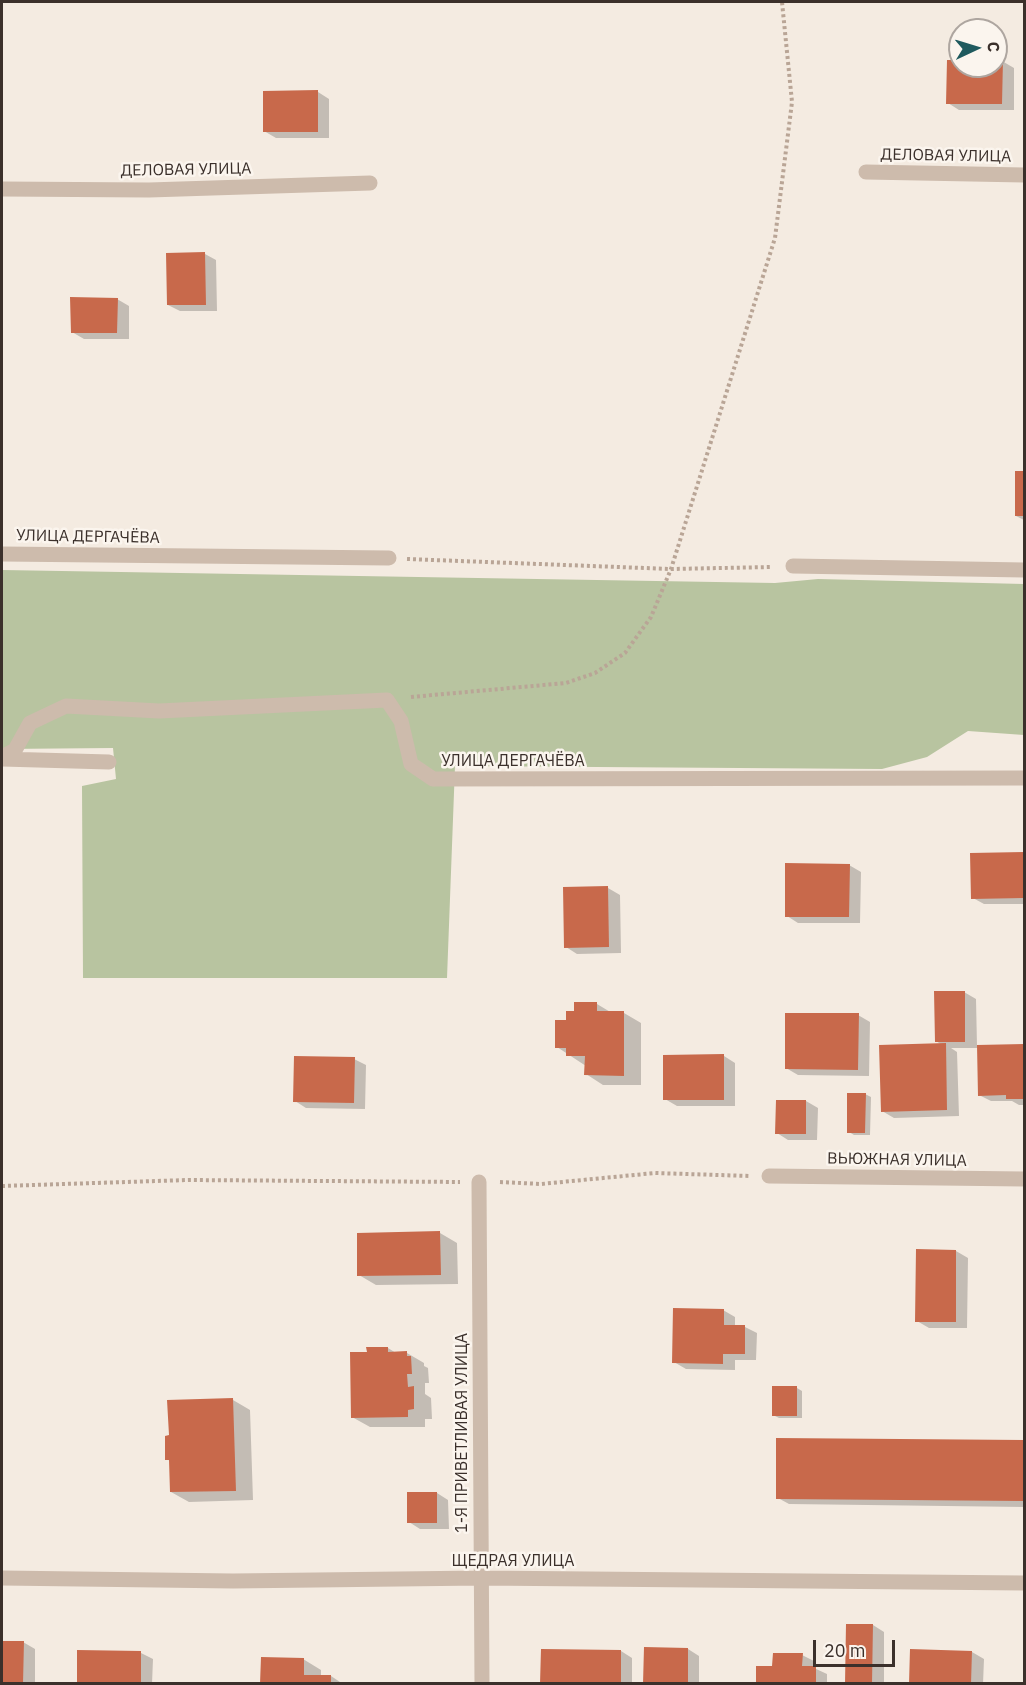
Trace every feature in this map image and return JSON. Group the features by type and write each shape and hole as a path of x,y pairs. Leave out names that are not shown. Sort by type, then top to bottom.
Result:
{"street":[{"name":"ДЕЛОВАЯ УЛИЦА","path":"866,172 1024,175"},
{"name":"ДЕЛОВАЯ УЛИЦА","path":"2,189 149,190 370,183"},
{"name":"УЛИЦА ДЕРГАЧЁВА","path":"2,554 389,558"},
{"path":"793,566 1024,570"},
{"name":"УЛИЦА ДЕРГАЧЁВА","path":"387,700 401,721 411,764 433,779 1024,778"},
{"path":"2,758 15,750 30,723 66,706 159,711 387,700"},
{"path":"2,758 109,762"},
{"name":"ВЬЮЖНАЯ УЛИЦА","path":"769,1176 1024,1179"},
{"name":"1-Я ПРИВЕТЛИВАЯ УЛИЦА","path":"479,1182 482,1683"},
{"name":"ЩЕДРАЯ УЛИЦА","path":"2,1578 232,1581 481,1578 1024,1583"}],"path":[{"path":"387,700 566,683 595,673 625,653 651,618 671,569 775,238 792,102 782,2"},
{"path":"389,558 671,569 748,569 793,566"},
{"path":"2,1186 188,1180 541,1184 655,1173 769,1176"}],"green space":[{"path":"2,570 775,583 818,579 1024,584 1024,735 968,731 927,757 882,769 455,766 447,978 83,978 82,786 116,779 113,748 2,749"}],"building":[{"path":"947,60 948,78 1003,78 1002,104 946,104"},
{"path":"318,90 318,132 263,132 263,91"},
{"path":"205,252 206,305 167,305 166,253"},
{"path":"70,297 118,298 117,333 71,333"},
{"path":"1015,471 1024,471 1024,516 1015,516"},
{"path":"1024,852 1024,898 971,899 970,853"},
{"path":"785,863 850,864 849,917 785,917"},
{"path":"608,886 609,947 564,948 563,887"},
{"path":"934,991 965,991 965,1042 935,1042"},
{"path":"574,1002 597,1002 597,1011 624,1011 624,1076 584,1075 585,1056 566,1056 566,1048 555,1048 555,1020 566,1020 566,1011 574,1011"},
{"path":"785,1013 859,1013 858,1070 785,1069"},
{"path":"946,1043 947,1110 881,1112 879,1045"},
{"path":"1024,1044 1024,1099 1006,1099 1006,1095 978,1096 977,1045"},
{"path":"724,1054 724,1100 663,1100 663,1055"},
{"path":"294,1056 355,1057 354,1103 293,1102"},
{"path":"847,1093 866,1093 865,1133 847,1133"},
{"path":"776,1100 806,1100 806,1134 775,1134"},
{"path":"440,1231 441,1275 357,1276 357,1233"},
{"path":"916,1249 956,1250 956,1322 915,1322"},
{"path":"673,1308 724,1309 724,1325 745,1325 745,1354 723,1354 723,1364 672,1363"},
{"path":"366,1347 388,1347 388,1352 407,1351 407,1356 411,1356 412,1374 407,1374 408,1387 414,1386 414,1409 408,1410 408,1417 351,1418 350,1352 367,1352"},
{"path":"772,1386 797,1386 797,1416 772,1416"},
{"path":"233,1398 236,1491 170,1492 169,1460 165,1460 165,1436 169,1435 167,1400"},
{"path":"776,1438 1024,1440 1024,1501 776,1499"},
{"path":"407,1492 437,1492 437,1523 407,1523"},
{"path":"846,1624 873,1624 872,1684 845,1684"},
{"path":"2,1641 24,1641 23,1684 2,1684"},
{"path":"644,1647 688,1648 688,1684 643,1684"},
{"path":"541,1649 621,1650 621,1684 540,1684"},
{"path":"910,1649 972,1651 971,1684 909,1684"},
{"path":"77,1650 141,1651 141,1684 77,1684"},
{"path":"773,1653 803,1653 802,1666 816,1666 816,1684 756,1684 756,1666 772,1666"},
{"path":"261,1657 304,1658 304,1675 331,1675 331,1684 260,1684"}]}
